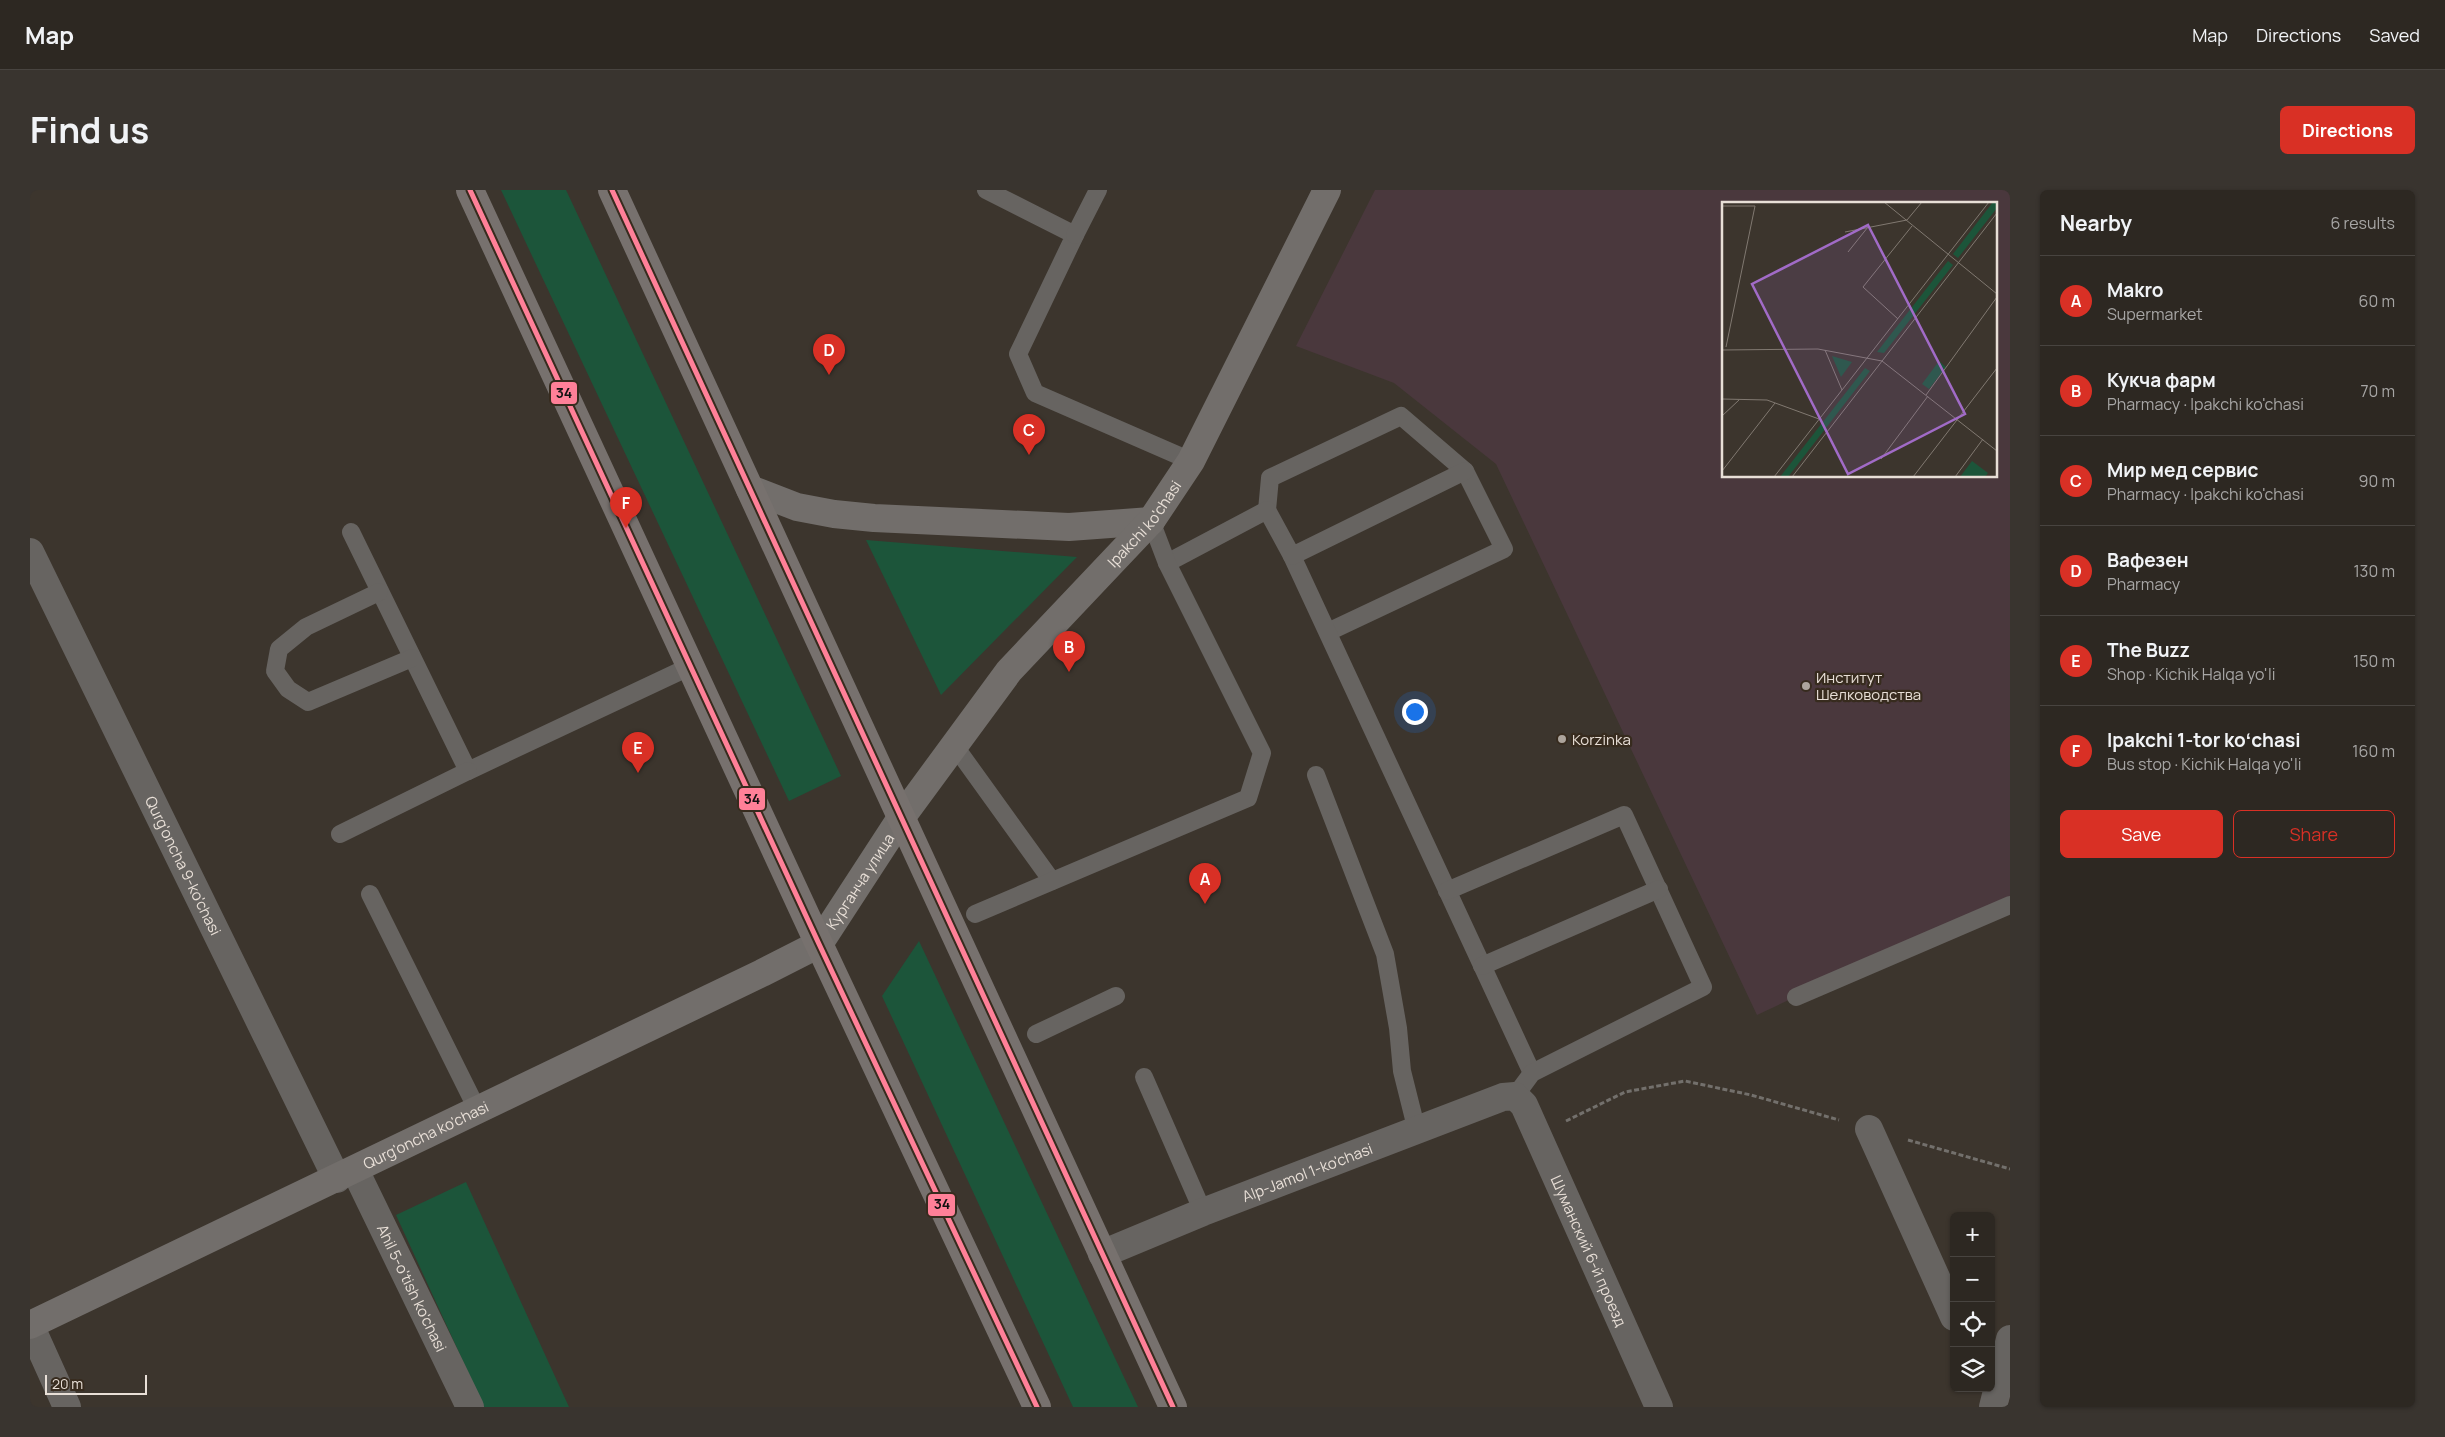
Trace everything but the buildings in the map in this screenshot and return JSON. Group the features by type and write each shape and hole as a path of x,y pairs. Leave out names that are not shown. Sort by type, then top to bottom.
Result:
{"highway":[{"path":"470,190 819,944 1037,1407"},
{"path":"612,190 1173,1407"}],"main road":[{"name":"Ipakchi ko'chasi","path":"901,818 1009,671 1152,521 1191,461 1327,190"},
{"path":"750,489 797,506 834,514 874,518 1069,527 1152,521"},
{"name":"Курганча улица","path":"819,944 901,818"},
{"name":"Qurg'oncha ko'chasi","path":"30,1325 346,1175 819,944"}],"street":[{"name":"Qurg'oncha 9-ko'chasi","path":"30,552 346,1175"},
{"name":"Alp-Jamol 1-ko'chasi","path":"1102,1254 1204,1212 1503,1097 1515,1096"},
{"name":"Шуманский 6-й проезд","path":"1515,1096 1524,1105 1659,1407"},
{"path":"1869,1129 1950,1308"},
{"name":"Ahil 5-o'tish ko'chasi","path":"346,1175 470,1407"},
{"path":"30,1325 67,1407"},
{"path":"1991,1400 2010,1339"}],"lane":[{"path":"986,190 1075,235"},
{"path":"1098,190 1018,354 1035,393 1191,461"},
{"path":"1328,632 1504,549 1465,471 1401,416 1270,478 1267,510 1292,556 1328,632 1532,1073"},
{"path":"1292,556 1465,471"},
{"path":"1166,563 1267,510"},
{"path":"975,914 1248,798 1262,753 1166,563 1152,521"},
{"path":"351,532 468,771"},
{"path":"379,592 306,628 278,649 275,671 288,689 308,702 412,658"},
{"path":"340,834 468,771 691,666"},
{"path":"954,745 1052,881"},
{"path":"1316,775 1385,954 1398,1028 1402,1071 1417,1131"},
{"path":"1447,891 1624,815 1703,987 1532,1073 1515,1096"},
{"path":"1482,966 1659,889"},
{"path":"370,894 478,1111"},
{"path":"1796,997 2010,905"},
{"path":"1036,1034 1116,996"},
{"path":"1144,1077 1204,1212"}],"path":[{"path":"1559,1124 1625,1092 1684,1081 1751,1095 2010,1169"}],"shaded area":[{"name":"Институт Шелководства","path":"1375,190 2010,190 2010,896 1757,1015 1496,464 1394,383 1296,346"}],"green space":[{"path":"501,190 566,190 841,776 789,801"},
{"path":"866,540 1077,557 941,695"},
{"path":"919,941 1138,1407 1073,1407 882,996"},
{"path":"466,1182 569,1407 484,1407 396,1215"}],"transit line":[{"name":"34","path":"470,190 819,944 1037,1407"},
{"name":"34","path":"612,190 1173,1407"}],"place":[{"name":"Вафезен","path":"829,375"},
{"name":"Мир мед сервис","path":"1029,455"},
{"name":"Ipakchi 1-tor koʻchasi","path":"626,528"},
{"name":"Кукча фарм","path":"1069,672"},
{"name":"Институт Шелководства","path":"1806,686"},
{"name":"Korzinka","path":"1562,739"},
{"name":"The Buzz","path":"638,773"},
{"name":"Makro","path":"1205,904"}]}
